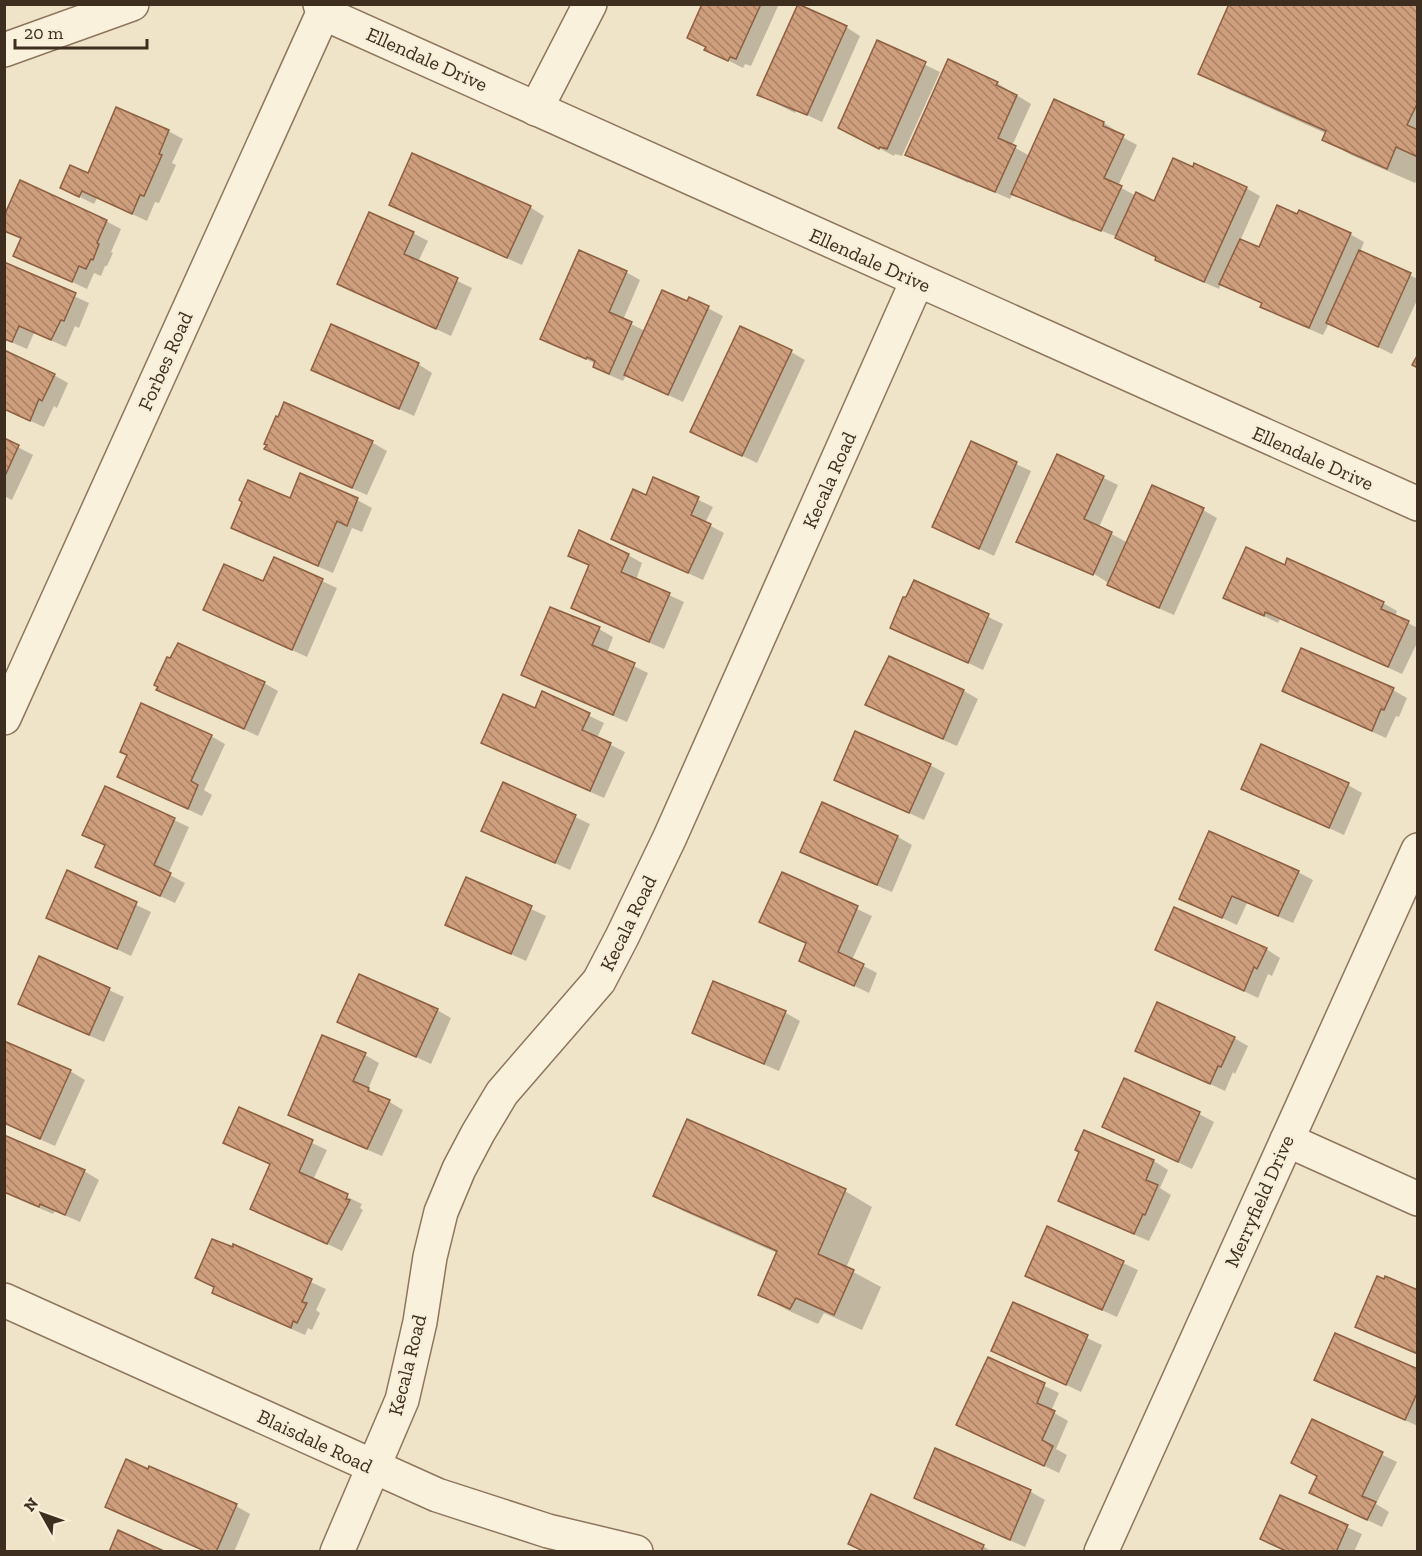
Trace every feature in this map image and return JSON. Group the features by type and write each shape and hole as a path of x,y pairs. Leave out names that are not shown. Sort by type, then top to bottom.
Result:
{"street":[{"path":"4,50 132,4"},
{"path":"536,109 590,4"},
{"name":"Ellendale Drive","path":"321,9 917,281 1418,504"},
{"name":"Forbes Road","path":"4,718 321,9"},
{"name":"Kecala Road","path":"337,1551 402,1400 441,1212 459,1169 502,1093 599,981 622,937 670,837 917,281"},
{"name":"Merryfield Drive","path":"1101,1551 1418,850"},
{"path":"1287,1140 1418,1199"},
{"name":"Blaisdale Road","path":"4,1300 437,1495 548,1531 636,1551"}],"building":[{"path":"702,4 761,4 736,59 730,57 728,61 704,50 706,47 687,38"},
{"path":"798,4 847,26 807,115 757,95"},
{"path":"1229,4 1418,4 1418,102 1407,125 1418,130 1418,157 1396,147 1387,169 1322,140 1326,131 1198,74"},
{"path":"877,40 926,62 887,149 880,147 879,149 838,128"},
{"path":"948,59 998,82 996,85 1017,95 998,138 1016,146 995,192 905,155"},
{"path":"1054,99 1104,122 1103,126 1124,135 1104,178 1122,186 1101,231 1011,194"},
{"path":"116,107 169,130 159,154 162,155 144,196 140,195 132,214 82,191 79,197 60,188 70,165 88,173"},
{"path":"412,153 531,206 507,258 389,205"},
{"path":"1173,158 1193,167 1194,163 1247,187 1204,282 1155,260 1156,257 1115,238 1136,192 1154,201"},
{"path":"20,180 107,220 97,243 99,244 93,260 91,259 86,269 79,266 72,282 13,256 21,238 4,231 4,216"},
{"path":"1277,205 1297,214 1299,210 1351,233 1309,328 1260,307 1262,303 1219,284 1240,239 1259,247"},
{"path":"369,212 414,232 404,254 458,278 436,329 337,284"},
{"path":"579,250 627,271 609,312 632,322 609,374 593,367 595,361 540,339"},
{"path":"1359,250 1411,273 1378,347 1326,323"},
{"path":"4,262 76,293 64,321 61,320 51,340 19,326 12,342 4,339"},
{"path":"662,290 687,301 689,297 709,306 668,395 624,375"},
{"path":"331,324 419,363 399,409 311,370"},
{"path":"740,326 792,350 742,456 690,432"},
{"path":"4,350 55,374 42,401 39,399 30,421 4,409"},
{"path":"1418,354 1418,368 1412,365"},
{"path":"284,402 373,441 352,488 264,449 267,445 264,444"},
{"path":"4,438 19,445 4,478"},
{"path":"971,441 1017,462 979,549 932,527"},
{"path":"1057,454 1104,476 1084,519 1112,532 1093,575 1016,542"},
{"path":"300,473 358,498 347,526 337,521 318,566 231,528 242,502 239,500 248,480 290,498"},
{"path":"653,477 699,497 691,515 711,524 688,573 611,539 633,489 646,495"},
{"path":"1152,485 1204,508 1159,608 1107,585"},
{"path":"579,530 629,554 621,572 670,593 649,642 571,608 589,565 568,556"},
{"path":"1246,547 1285,565 1287,558 1384,602 1381,609 1409,621 1388,667 1265,612 1264,616 1223,598"},
{"path":"274,557 323,579 292,650 203,610 224,564 263,581"},
{"path":"914,580 989,614 968,663 890,628 903,597 906,597"},
{"path":"550,607 600,627 592,645 635,663 613,715 521,675"},
{"path":"178,643 265,682 244,729 156,690 158,687 154,685 167,657 170,658"},
{"path":"1301,648 1394,688 1384,710 1381,709 1372,731 1282,691"},
{"path":"889,656 964,690 943,739 865,705"},
{"path":"542,691 590,713 582,730 611,743 590,791 481,743 503,694 535,708"},
{"path":"141,703 212,735 191,781 198,785 188,809 117,777 127,755 120,752"},
{"path":"855,731 931,764 909,813 834,780"},
{"path":"1261,744 1349,783 1329,828 1241,789"},
{"path":"503,782 576,815 555,863 481,831"},
{"path":"105,786 175,818 154,865 171,873 160,896 95,867 105,845 82,835"},
{"path":"822,802 898,836 877,885 800,852"},
{"path":"1209,831 1299,871 1278,916 1232,896 1222,918 1179,899"},
{"path":"67,870 137,902 117,949 46,918"},
{"path":"782,872 858,906 838,952 864,964 854,986 799,961 806,943 759,922"},
{"path":"466,877 532,906 511,954 445,925"},
{"path":"1174,907 1267,948 1257,969 1254,967 1244,991 1155,950"},
{"path":"39,956 110,988 89,1035 18,1004"},
{"path":"359,974 438,1009 416,1057 337,1022"},
{"path":"713,981 786,1011 764,1064 692,1033"},
{"path":"1157,1002 1235,1037 1210,1084 1135,1051"},
{"path":"322,1035 366,1053 353,1081 369,1088 368,1091 390,1100 367,1149 288,1115"},
{"path":"4,1041 71,1070 40,1139 4,1123"},
{"path":"1124,1078 1200,1112 1178,1162 1102,1127"},
{"path":"239,1107 313,1140 299,1172 348,1194 346,1199 350,1200 327,1244 250,1209 270,1164 223,1143"},
{"path":"687,1119 846,1189 818,1254 854,1270 834,1315 796,1298 790,1309 758,1295 777,1251 653,1196"},
{"path":"1084,1130 1154,1160 1146,1180 1158,1185 1134,1234 1058,1201 1079,1152 1075,1150"},
{"path":"4,1135 85,1170 65,1215 4,1192"},
{"path":"1047,1226 1124,1261 1102,1310 1025,1276"},
{"path":"212,1239 233,1247 233,1244 312,1279 302,1302 307,1303 297,1323 293,1321 291,1328 212,1293 214,1287 195,1278"},
{"path":"1377,1276 1384,1279 1385,1276 1418,1290 1418,1354 1355,1327"},
{"path":"1013,1302 1088,1335 1066,1385 991,1351"},
{"path":"1335,1333 1418,1369 1418,1391 1405,1420 1314,1380"},
{"path":"988,1357 1045,1383 1037,1403 1055,1411 1042,1440 1053,1446 1044,1466 956,1425"},
{"path":"1312,1419 1383,1452 1362,1496 1376,1502 1367,1520 1309,1493 1317,1476 1291,1463"},
{"path":"935,1448 1031,1490 1010,1540 914,1498"},
{"path":"126,1459 148,1469 149,1466 237,1504 216,1552 207,1552 105,1507"},
{"path":"871,1494 984,1545 981,1552 865,1552 848,1544"},
{"path":"1280,1495 1348,1525 1336,1552 1288,1552 1260,1539"},
{"path":"118,1530 166,1552 109,1552"}]}
